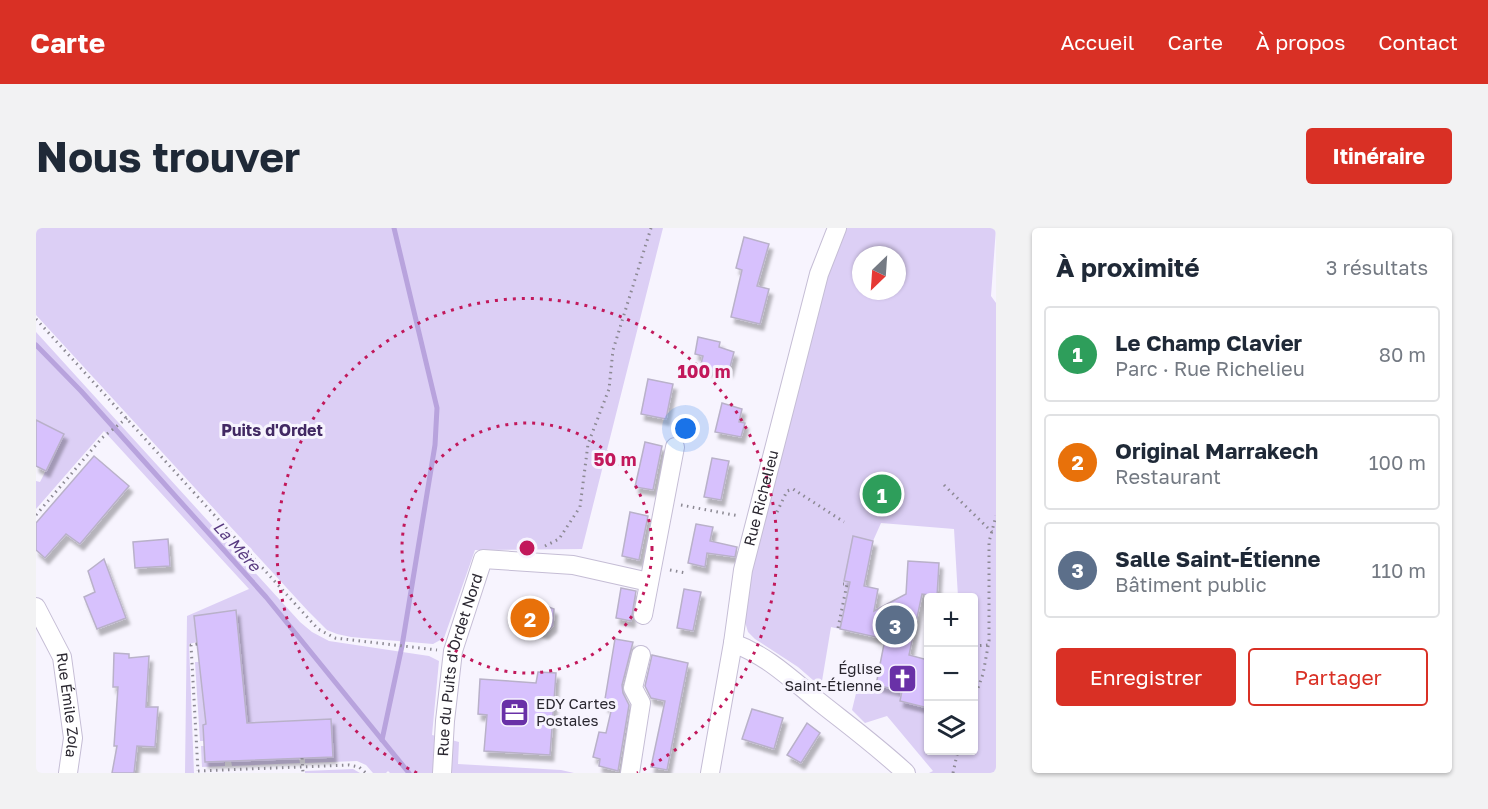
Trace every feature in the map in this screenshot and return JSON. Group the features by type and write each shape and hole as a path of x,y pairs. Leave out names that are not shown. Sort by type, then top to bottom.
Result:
{"street":[{"name":"Rue Richelieu","path":"710,773 733,643 742,570 819,274 837,228"},
{"path":"643,615 675,447"},
{"name":"Rue du Puits d'Ordet Nord","path":"442,773 453,651 483,560 573,565 650,582"},
{"name":"Rue Émile Zola","path":"36,607 62,657 73,738 68,773"},
{"path":"733,643 753,651 795,681 878,747 906,773"},
{"path":"630,773 641,703 633,688 641,655"}],"path":[{"path":"536,545 545,546 559,539 580,507 588,444 609,389 613,350 651,228"},
{"path":"36,319 318,629 335,638 453,651"},
{"path":"36,515 102,438 127,418"},
{"path":"944,485 992,532"},
{"path":"774,518 787,491 793,489 844,522"},
{"path":"664,502 748,517"},
{"path":"978,688 988,645 989,542 996,516"},
{"path":"838,628 847,584 843,584"},
{"path":"197,644 191,645 198,772 349,765 359,767 366,773"},
{"path":"978,646 988,645"},
{"path":"851,666 879,672"},
{"path":"196,743 204,743"},
{"path":"953,773 957,755"},
{"path":"302,758 303,773"}],"shaded area":[{"path":"36,228 663,228 582,549 475,550 444,638 433,644 351,637 327,630 36,315"},
{"path":"844,228 996,228 991,296 996,303 996,773 929,773 933,771 887,716 865,723 852,710 859,681 902,691 900,701 924,707 924,755 978,755 978,593 958,593 954,529 881,523 873,541 853,537 844,581 850,582 840,629 831,627 821,687 798,667 748,632 745,622 751,572 821,292"},
{"path":"36,332 300,622 312,632 329,641 429,656 439,661 432,735 459,742 458,764 561,770 574,773 390,773 388,771 373,773 366,765 357,761 305,763 305,758 333,757 331,719 203,725 204,741 200,741 195,662 199,662 204,702 244,698 194,616 197,642 189,644 194,773 185,773 187,616 249,589 104,431 36,509 36,481 40,482 64,435 36,420"},
{"path":"201,746 204,746 206,762 225,762 225,766 202,767"},
{"path":"299,758 300,763 232,766 231,761"},
{"path":"353,769 360,773 305,773 305,771"}],"building":[{"path":"744,237 769,244 757,286 769,289 760,324 731,317 742,270 736,268"},
{"path":"698,337 720,342 719,347 734,352 729,371 700,368 703,356 695,354"},
{"path":"648,379 673,384 666,419 641,414"},
{"path":"722,403 742,409 739,422 745,423 741,437 715,432"},
{"path":"36,420 64,434 46,471 36,466"},
{"path":"645,442 662,446 653,490 635,487"},
{"path":"94,456 129,486 80,544 66,534 45,558 36,550 36,523"},
{"path":"712,458 729,461 721,500 704,497"},
{"path":"630,512 648,516 639,560 622,556"},
{"path":"696,524 713,527 710,541 737,547 735,557 707,553 705,567 688,563"},
{"path":"853,536 873,541 864,586 878,589 874,611 906,594 908,561 939,563 937,593 922,594 909,655 924,659 924,707 900,701 902,691 876,685 885,639 840,629 850,582 844,581"},
{"path":"168,539 170,566 135,568 133,542"},
{"path":"104,559 126,618 97,629 84,597 95,592 88,571"},
{"path":"621,588 636,591 631,621 616,618"},
{"path":"684,589 701,592 693,631 677,628"},
{"path":"523,604 539,609 541,604 554,609 553,626 545,633 511,624 514,615"},
{"path":"236,610 247,723 331,719 333,757 205,762 203,725 206,724 194,616"},
{"path":"615,639 633,642 622,685 629,705 618,771 599,766 600,759 593,757 599,732 606,733 612,707 605,706 605,699"},
{"path":"114,653 129,654 129,658 149,656 146,707 158,707 155,747 137,746 134,773 112,773 117,746 114,746 118,687 113,687"},
{"path":"652,655 688,663 667,770 651,767 665,701 651,698 645,686"},
{"name":"EDY Cartes Postales","path":"538,672 556,673 550,755 484,751 487,715 478,714 480,679 536,683"},
{"path":"752,709 783,718 774,749 742,739"},
{"path":"807,723 820,733 801,763 787,755"}],"waterway":[{"path":"382,740 402,646 435,445 437,408 394,228"},
{"name":"La Mère","path":"36,345 81,391 266,597 409,773"}],"place":[{"name":"Le Champ Clavier","path":"882,494"},
{"name":"Original Marrakech","path":"530,618"},
{"name":"Salle Saint-Étienne","path":"895,625"},
{"name":"Église Saint-Étienne","path":"903,678"},
{"name":"EDY Cartes Postales","path":"515,713"}],"district":[{"name":"Puits d'Ordet","path":"272,430"}]}
